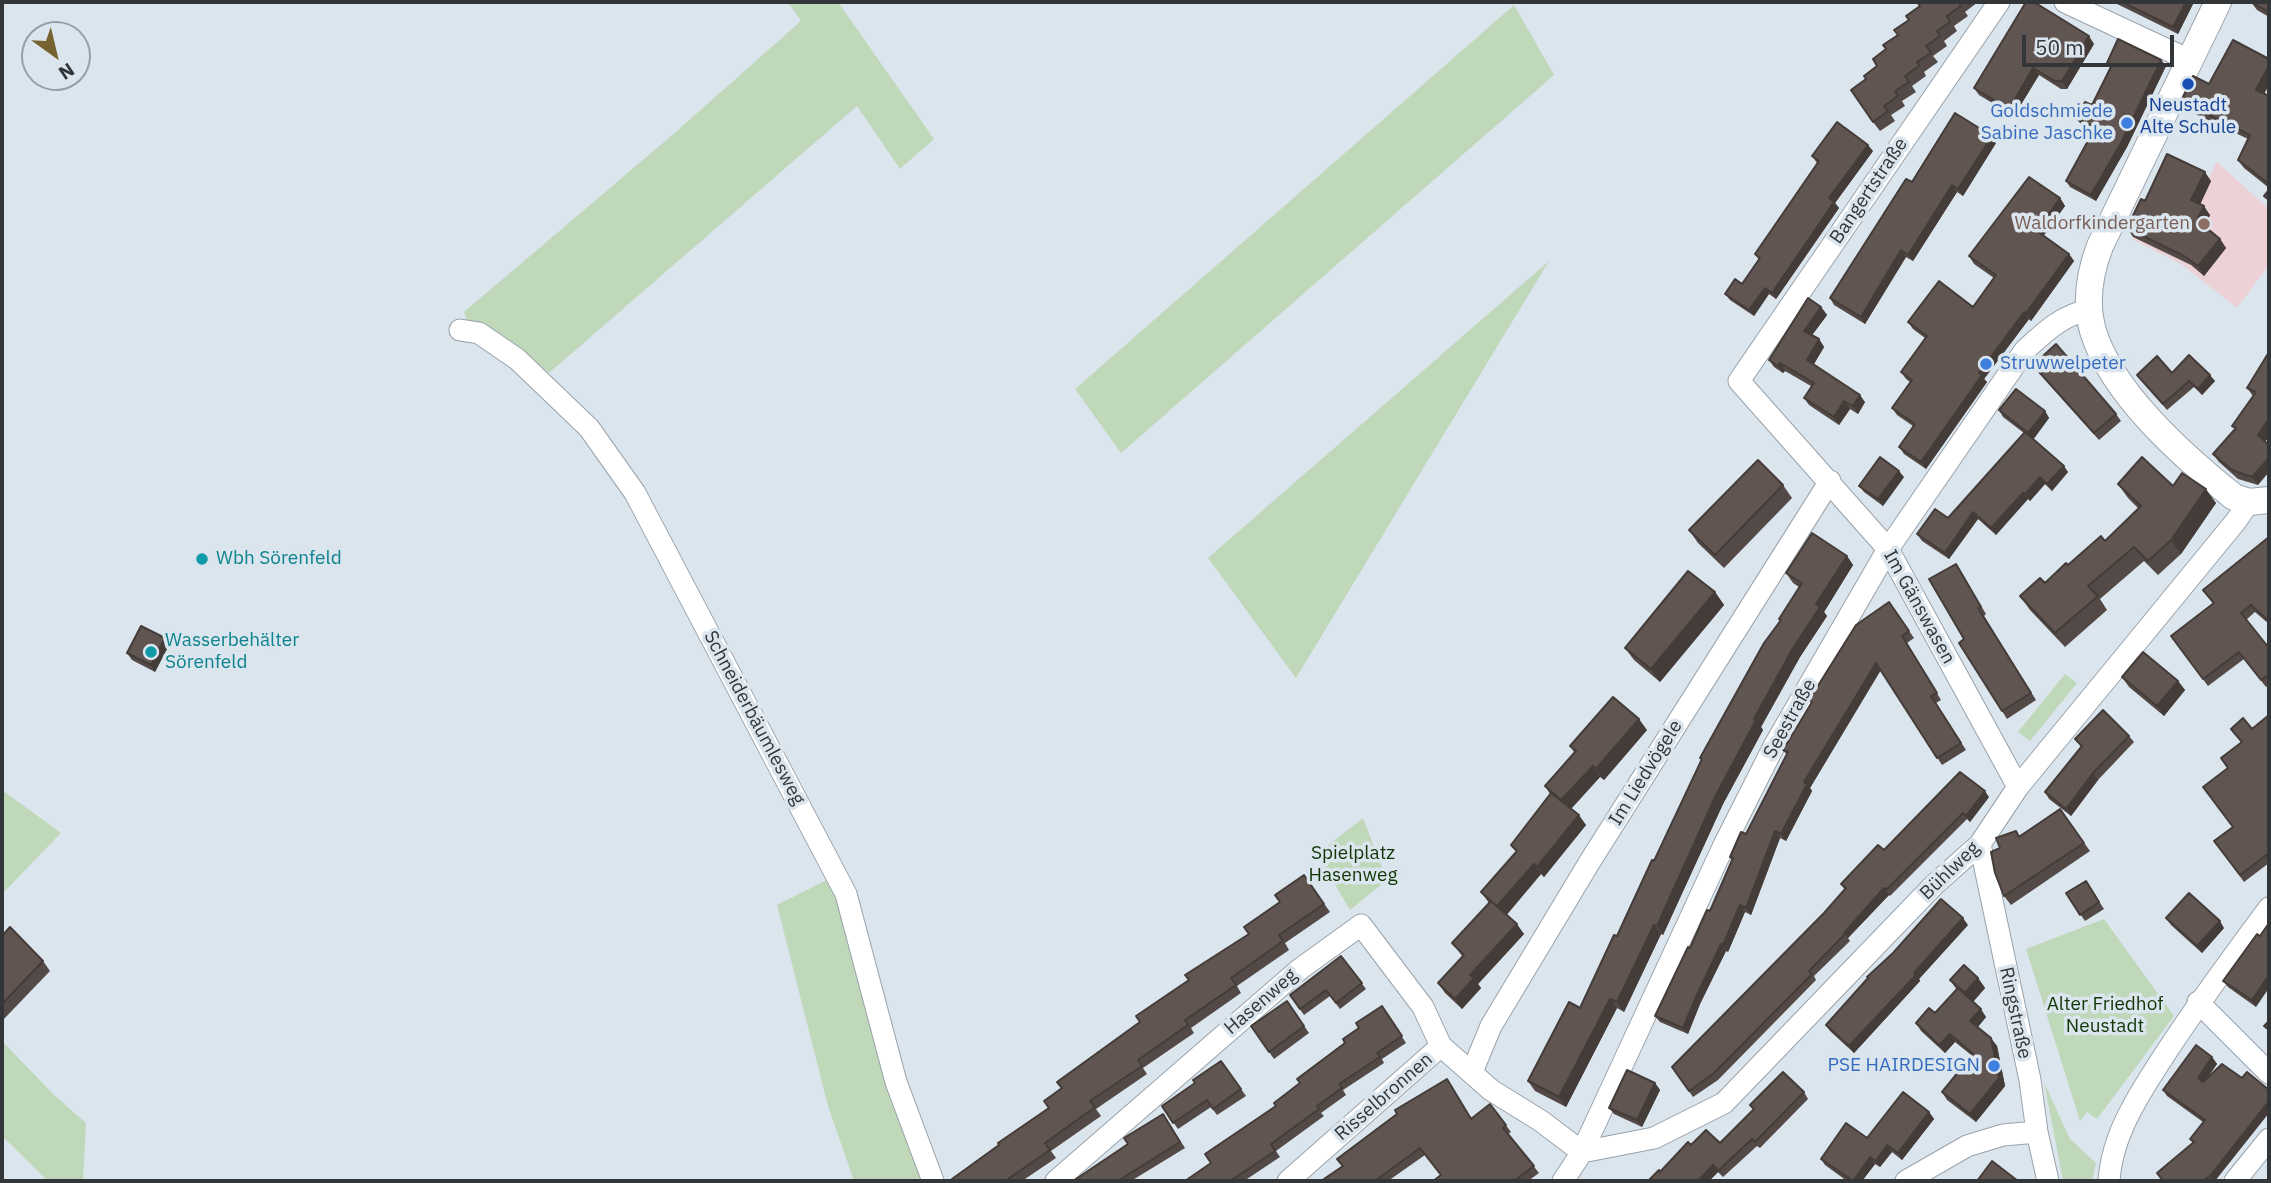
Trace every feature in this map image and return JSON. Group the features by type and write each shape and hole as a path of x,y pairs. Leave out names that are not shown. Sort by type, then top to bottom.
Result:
{"street":[{"name":"Bangertstraße","path":"1739,381 1999,2"},
{"path":"2065,2 2189,60"},
{"path":"2218,2 2100,246 2092,266 2089,310 2101,350 2129,394 2165,435 2234,497 2259,501"},
{"name":"Seestraße","path":"1563,1181 1582,1152 1724,845 1774,746 1888,549 2025,350 2051,326 2078,312 2089,310"},
{"name":"Schneiderbäumlesweg","path":"460,330 479,333 517,359 589,428 641,504 846,894 896,1082 933,1181"},
{"name":"Im Gänswasen","path":"1739,381 1888,549 2018,787"},
{"name":"Im Liedvögele","path":"1472,1072 1491,1027 1582,875 1830,481"},
{"name":"Bühlweg","path":"1582,1152 1654,1138 1724,1103 1934,885 1980,844 2018,787 2236,521 2259,501"},
{"name":"Ringstraße","path":"1980,844 2030,1080 2037,1132 2048,1181"},
{"path":"2109,1181 2110,1164 2133,1103 2198,1002 2269,908"},
{"name":"Hasenweg","path":"1056,1181 1300,969 1360,925 1423,1007 1441,1046"},
{"path":"2198,1002 2269,1073"},
{"name":"Risselbronnen","path":"1288,1181 1441,1046 1491,1090 1541,1121 1582,1152"},
{"path":"1906,1181 1968,1146 2003,1135 2037,1132"},
{"path":"2235,1181 2269,1139"}],"shaded area":[{"name":"Waldorfkindergarten","path":"2171,158 2208,178 2217,162 2269,209 2269,265 2237,308 2181,264 2132,239"}],"green space":[{"path":"788,2 838,2 934,139 900,169 857,106 549,373 468,323 464,312 670,137 801,21"},
{"path":"1514,5 1554,75 1121,453 1075,389"},
{"path":"1549,261 1296,678 1208,558"},
{"path":"2065,674 2077,683 2030,741 2018,732"},
{"path":"2,790 61,833 2,894"},
{"name":"Spielplatz Hasenweg","path":"1363,818 1387,880 1350,910 1317,854"},
{"path":"829,879 841,903 926,1181 854,1181 828,1106 777,905"},
{"name":"Alter Friedhof Neustadt","path":"2104,919 2174,1016 2097,1119 2087,1112 2080,1121 2026,949"},
{"path":"2,1041 54,1095 86,1123 83,1181 48,1181 2,1136"},
{"path":"2044,1082 2070,1139 2096,1163 2092,1181 2063,1181"}],"building":[{"path":"1917,2 1958,2 1961,6 1947,16 1950,22 1937,31 1940,36 1926,46 1931,53 1917,62 1919,66 1905,76 1909,82 1895,91 1898,96 1884,106 1888,111 1873,122 1851,90 1877,66 1873,59 1886,49 1883,45 1898,35 1894,30 1909,20 1906,16 1920,6"},
{"path":"2026,2 2034,2 2089,36 2062,81 2055,81 2033,68 2009,109 1974,88"},
{"path":"2122,2 2186,2 2173,27"},
{"path":"2251,2 2269,2 2269,12"},
{"path":"2118,39 2161,60 2122,141 2091,195 2066,181 2095,128 2077,119 2085,102 2092,105 2112,65 2107,63"},
{"path":"2233,40 2269,59 2269,65 2256,90 2269,96 2269,184 2238,160 2250,135 2181,101 2193,76 2209,84"},
{"path":"1955,113 1992,136 1958,189 1952,185 1908,255 1901,250 1861,317 1830,298 1906,179 1912,182"},
{"path":"1837,122 1868,145 1829,198 1834,202 1772,293 1765,288 1749,310 1725,294 1735,279 1742,284 1760,258 1755,254 1819,161 1812,156"},
{"path":"2167,154 2205,172 2191,200 2204,206 2197,220 2220,239 2198,266 2184,256 2127,228 2141,199 2145,201"},
{"path":"2029,177 2060,198 2037,231 2069,254 1979,373 1982,375 1921,462 1899,447 1915,424 1892,408 1912,380 1901,372 1927,336 1908,322 1939,281 1973,307 1996,275 1969,256"},
{"path":"1808,298 1821,307 1804,331 1819,339 1807,360 1860,395 1853,406 1844,401 1834,417 1804,398 1814,383 1780,363 1778,366 1769,360"},
{"path":"2056,344 2116,414 2094,433 2033,365"},
{"path":"2269,352 2269,418 2258,435 2269,445 2269,458 2252,477 2232,470 2213,454 2236,428 2232,426 2256,392 2247,388"},
{"path":"2189,355 2210,375 2198,389 2189,381 2163,404 2137,375 2157,356 2172,373"},
{"path":"2016,389 2045,411 2028,433 1999,410"},
{"path":"2025,432 2064,466 2047,484 2040,477 1991,528 1973,512 1945,553 1917,534 1935,509 1948,518"},
{"path":"1880,457 1899,471 1878,499 1859,486"},
{"path":"2142,457 2173,486 2182,473 2206,489 2171,540 2148,561 2134,547 2088,586 2098,596 2055,633 2020,596 2040,578 2045,583 2101,536 2105,541 2141,506 2118,484"},
{"path":"1758,460 1783,485 1715,555 1689,530"},
{"path":"1812,533 1847,556 1816,604 1820,607 1793,648 1754,719 1756,720 1716,795 1657,926 1654,925 1617,1002 1610,999 1559,1097 1528,1081 1569,1002 1580,1008 1614,935 1617,936 1652,860 1654,861 1702,759 1700,758 1764,643 1802,583 1786,573"},
{"path":"2269,537 2269,621 2251,605 2241,613 2269,648 2269,679 2267,676 2261,680 2239,652 2203,679 2171,636 2214,603 2203,590"},
{"path":"1956,564 1981,607 1978,608 2031,693 2002,711 1959,643 1964,639 1929,579"},
{"path":"1688,571 1715,592 1651,669 1625,648"},
{"path":"1889,602 1909,631 1902,636 1937,693 1931,696 1961,743 1937,758 1876,663 1804,782 1807,784 1781,834 1775,831 1746,908 1740,905 1683,1028 1655,1016 1707,910 1710,911 1741,832 1746,834 1788,752 1783,750 1812,702 1809,700 1856,625"},
{"name":"Wasserbehälter Sörenfeld","path":"141,626 165,638 151,665 127,653"},
{"path":"2143,652 2178,681 2157,706 2122,677"},
{"path":"1613,697 1639,719 1596,769 1593,766 1561,800 1545,786 1576,751 1570,746"},
{"path":"2103,710 2129,736 2093,773 2066,809 2045,792 2082,746 2075,739"},
{"path":"2269,715 2269,853 2240,875 2214,841 2233,827 2203,787 2228,768 2221,758 2242,742 2231,729 2243,718 2252,729"},
{"path":"1960,772 1985,791 1966,816 1963,813 1886,890 1884,888 1809,971 1812,974 1714,1073 1689,1091 1672,1067 1824,913 1846,888 1841,884 1878,845 1884,850"},
{"path":"1551,793 1579,815 1537,867 1534,864 1497,906 1481,892 1517,851 1511,845"},
{"path":"2060,809 2084,843 2004,896 1995,873 1991,852 2000,848 1996,838 2016,831 2019,837"},
{"path":"1304,875 1324,904 1279,935 1283,941 1231,978 1236,985 1185,1020 1188,1025 1138,1060 1142,1066 1090,1101 1095,1107 1045,1143 1050,1150 1005,1181 952,1179 1049,1108 1044,1101 1062,1088 1057,1082 1140,1022 1136,1016 1189,980 1185,975 1249,934 1244,927 1280,902 1275,895"},
{"path":"2086,881 2099,902 2080,915 2066,893"},
{"path":"2189,893 2220,921 2197,946 2166,918"},
{"path":"1941,899 1963,918 1914,973 1916,975 1849,1046 1826,1025"},
{"path":"1491,901 1517,924 1470,975 1474,978 1455,999 1438,983 1464,955 1452,943"},
{"path":"2269,923 2269,975 2252,1000 2223,981 2257,934 2260,936"},
{"path":"10,927 43,961 2,1004 2,936"},
{"path":"1341,956 1362,983 1336,1003 1326,990 1300,1009 1290,995"},
{"path":"1964,965 1978,978 1965,993 1950,980"},
{"path":"1958,988 1981,1009 1970,1021 1991,1038 1999,1078 1970,1114 1942,1092 1973,1054 1950,1034 1939,1045 1916,1023 1929,1008 1935,1013"},
{"path":"1287,1001 1304,1026 1269,1052 1251,1026"},
{"path":"1382,1006 1402,1036 1377,1053 1380,1057 1339,1084 1342,1088 1317,1106 1319,1109 1271,1144 1275,1151 1230,1181 1185,1181 1211,1163 1205,1154 1276,1106 1274,1103 1300,1083 1297,1079 1345,1043 1343,1039 1359,1028 1356,1023"},
{"path":"2196,1045 2212,1057 2198,1078 2203,1082 2222,1064 2242,1078 2247,1072 2269,1090 2269,1101 2210,1176 2203,1181 2163,1181 2157,1173 2194,1142 2190,1139 2205,1120 2163,1090"},
{"path":"1221,1061 1241,1089 1213,1109 1207,1100 1173,1123 1162,1106"},
{"path":"1627,1070 1655,1083 1637,1120 1609,1108"},
{"path":"1783,1072 1804,1092 1755,1142 1752,1139 1718,1171 1713,1165 1698,1181 1648,1181 1688,1142 1691,1145 1706,1130 1720,1143 1754,1109 1750,1105"},
{"path":"1447,1079 1471,1119 1490,1104 1506,1125 1503,1128 1534,1166 1514,1181 1433,1181 1441,1175 1420,1148 1375,1181 1321,1181 1343,1166 1337,1159 1397,1114 1395,1110"},
{"path":"1903,1092 1929,1112 1898,1153 1887,1145 1876,1161 1870,1157 1853,1181 1821,1159 1846,1123 1867,1138"},
{"path":"1163,1114 1180,1142 1118,1181 1073,1181 1128,1144 1124,1138"},
{"path":"1992,1161 2018,1181 1977,1181"}],"place":[{"name":"Neustadt Alte Schule","path":"2188,84"},
{"name":"Goldschmiede Sabine Jaschke","path":"2127,123"},
{"name":"Waldorfkindergarten","path":"2204,224"},
{"name":"Struwwelpeter","path":"1986,364"},
{"name":"Wbh Sörenfeld","path":"202,559"},
{"name":"Wasserbehälter Sörenfeld","path":"151,652"},
{"name":"PSE HAIRDESIGN","path":"1994,1066"}]}
